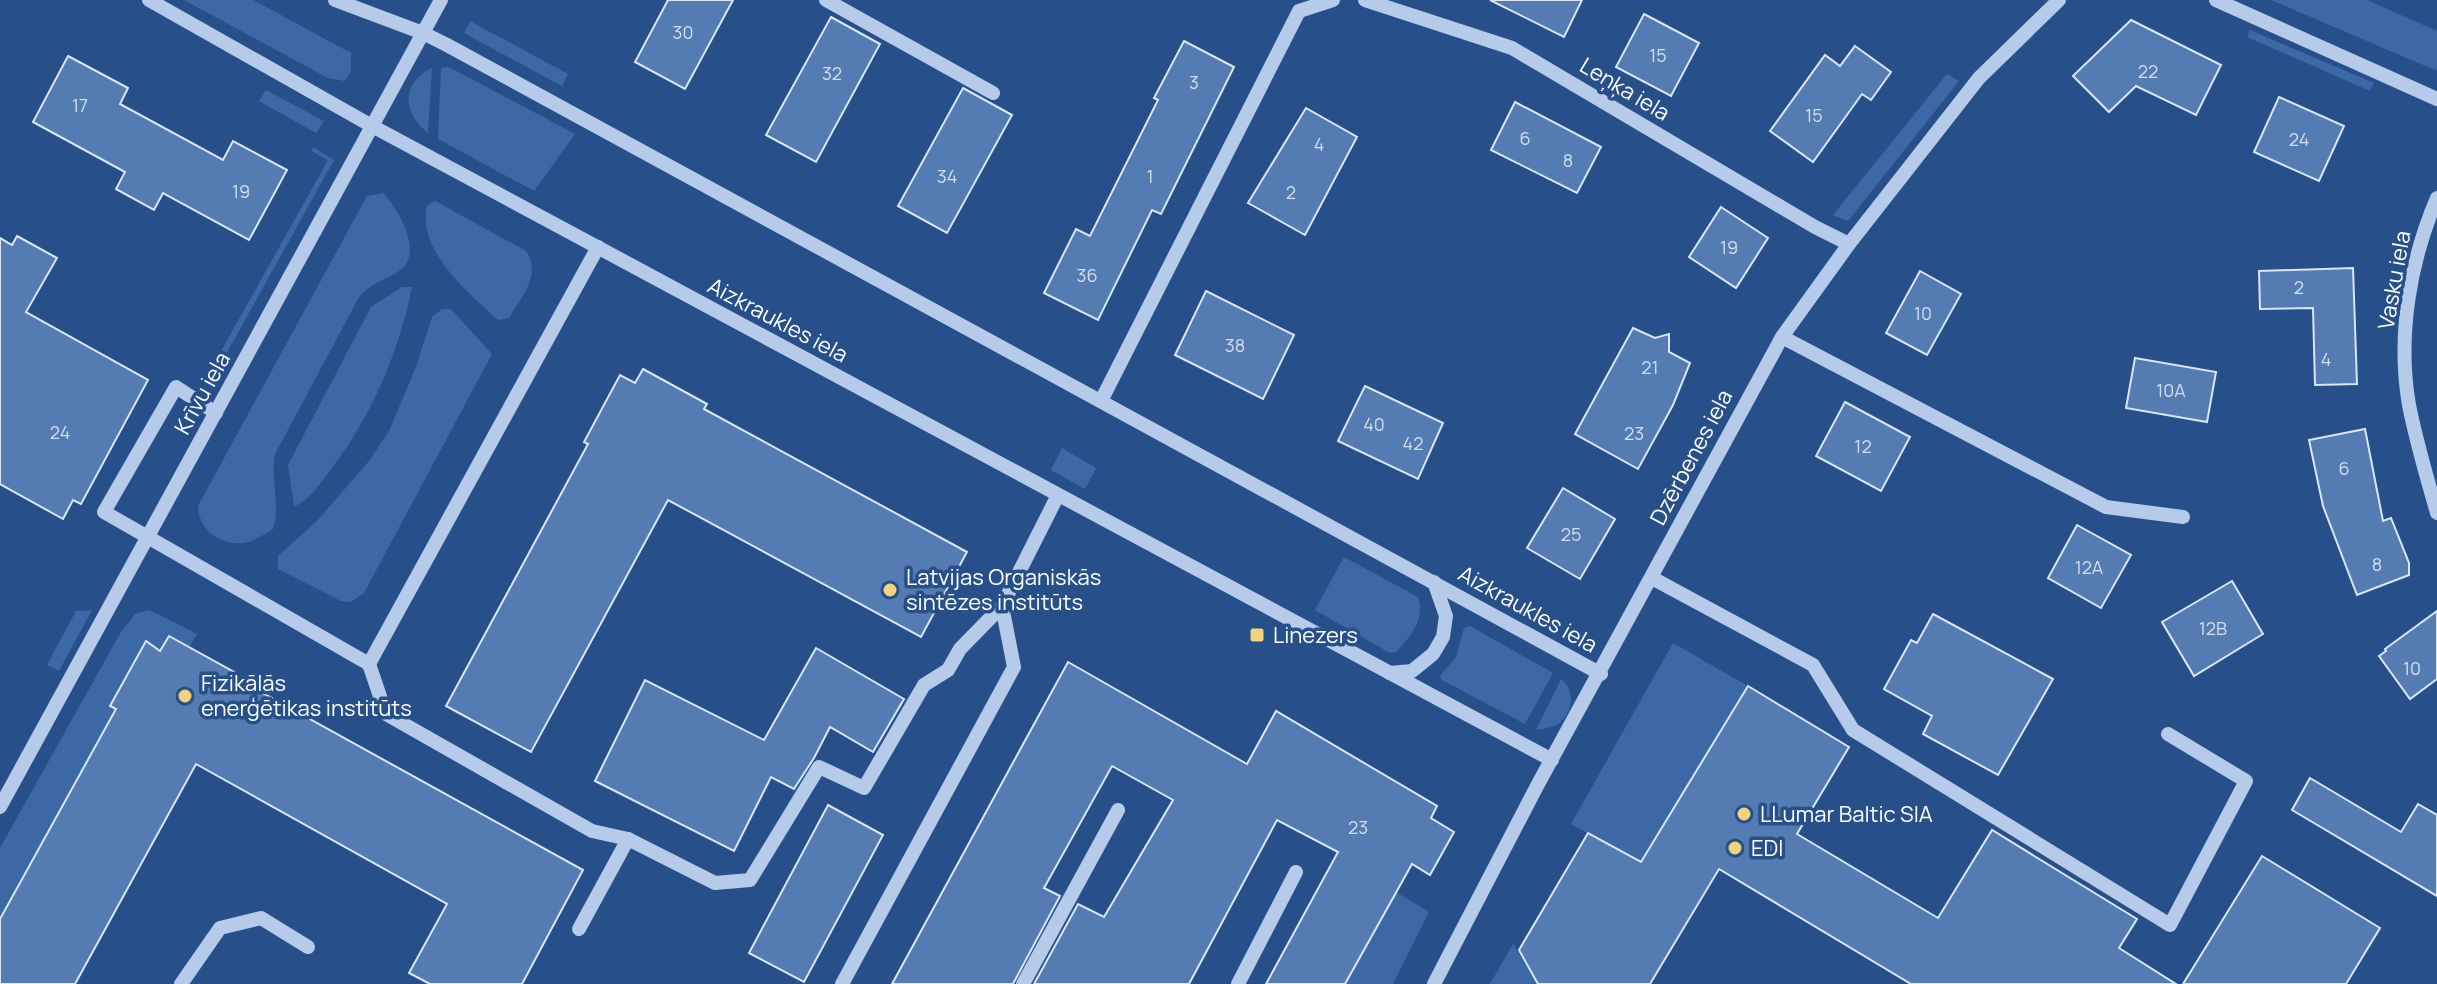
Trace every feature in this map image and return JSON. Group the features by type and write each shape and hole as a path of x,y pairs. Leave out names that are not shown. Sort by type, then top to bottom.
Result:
{"street":[{"name":"Aizkraukles iela","path":"149,0 372,126 1552,760"},
{"name":"Aizkraukles iela","path":"335,0 423,33 1601,674"},
{"name":"Krīvu iela","path":"0,807 441,0"},
{"path":"826,0 993,93"},
{"path":"1101,401 1299,11 1333,0"},
{"name":"Leņķa iela","path":"1365,0 1512,48 1849,244"},
{"name":"Dzērbenes iela","path":"1434,984 1782,337 1849,244 1979,78 2059,0"},
{"path":"2216,0 2437,99"},
{"name":"Vasku iela","path":"2437,198 2421,236 2404,328 2409,403 2437,513"},
{"path":"369,664 598,247"},
{"path":"1782,337 2106,507 2183,517"},
{"path":"216,413 176,387 104,512 369,664 386,714 592,831 628,839 715,883 750,880 819,767 864,788 924,685 948,670 960,649 1002,606 1058,495"},
{"path":"1652,578 1813,665 1853,730 2170,925 2246,781 2168,734"},
{"name":"Aizkraukles iela","path":"1390,673 1412,671 1433,654 1443,637 1446,616 1434,582"},
{"path":"842,984 1014,667 1002,606"},
{"path":"1023,984 1118,810"},
{"path":"579,929 628,839"},
{"path":"1238,984 1296,872"},
{"path":"181,984 220,928 261,918 308,947"}],"shaded area":[{"path":"184,0 253,0 351,53 351,71 345,81 328,78"},
{"path":"2271,0 2367,0 2437,31 2437,71"},
{"path":"470,21 568,74 562,86 464,33"},
{"path":"2250,30 2374,83 2370,91 2247,37"},
{"path":"449,67 575,134 534,191 438,139 441,68"},
{"path":"432,68 428,133 414,117 409,99 414,82"},
{"path":"1947,74 1959,81 1848,221 1833,215"},
{"path":"266,90 324,121 316,133 259,101"},
{"path":"313,147 334,160 215,374 210,371 328,160 311,151"},
{"path":"383,193 406,231 410,253 406,263 399,271 367,289 358,299 275,454 276,510 273,529 243,543 218,538 206,529 198,506 367,196"},
{"path":"435,201 526,251 532,268 531,277 509,318 498,320 460,283 437,254 426,223 427,206"},
{"path":"402,287 412,287 399,338 380,387 341,456 307,498 294,506 288,465 371,307"},
{"path":"442,309 451,309 492,354 364,593 351,602 341,601 278,569 278,556 317,521 369,461 389,431 416,367 432,317"},
{"path":"1062,448 1096,468 1085,489 1051,470"},
{"path":"1344,557 1418,597 1418,620 1396,652 1390,653 1315,610"},
{"path":"92,610 59,671 47,665 76,611"},
{"path":"149,610 197,634 189,648 169,637 160,651 147,642 110,706 125,715 99,740 0,919 0,848 121,632 135,614"},
{"path":"1470,626 1553,673 1525,724 1442,680 1440,676 1456,657 1464,628"},
{"path":"1673,643 1748,686 1641,862 1571,824"},
{"path":"1561,679 1571,696 1569,710 1556,725 1536,730"},
{"path":"1391,889 1429,912 1393,984 1345,984 1389,905"},
{"path":"1513,944 1538,984 1490,984"}],"building":[{"path":"668,0 733,0 685,89 635,62"},
{"path":"1490,0 1582,0 1564,37"},
{"path":"1644,14 1699,43 1671,96 1616,67"},
{"path":"831,17 880,44 816,162 766,135"},
{"path":"2131,20 2221,65 2196,115 2136,86 2109,112 2073,76"},
{"path":"1184,41 1234,67 1161,214 1152,210 1098,320 1044,293 1076,229 1090,236"},
{"path":"1855,46 1891,72 1871,100 1862,94 1813,162 1770,131 1825,55 1840,66"},
{"path":"68,56 128,88 120,104 223,160 233,141 287,170 249,240 163,193 154,210 116,189 125,172 33,122"},
{"path":"963,88 1012,115 947,233 898,206"},
{"path":"2279,97 2344,126 2319,181 2254,152"},
{"path":"1515,102 1601,147 1577,193 1491,150"},
{"path":"1306,108 1357,137 1305,235 1248,203"},
{"path":"1721,207 1768,238 1736,288 1689,257"},
{"path":"17,236 57,258 26,312 148,380 81,504 73,500 63,519 0,484 0,238 12,245"},
{"path":"2353,268 2357,384 2315,385 2313,308 2260,309 2259,271"},
{"path":"1920,271 1961,294 1927,355 1886,333"},
{"path":"1206,291 1294,335 1263,399 1175,355"},
{"path":"1633,328 1655,338 1669,334 1669,352 1690,363 1673,405 1638,469 1575,434"},
{"path":"2135,358 2216,372 2207,422 2126,408"},
{"name":"Latvijas Organiskās sintēzes institūts","path":"643,369 707,404 704,409 967,552 921,637 668,500 531,752 446,706 588,444 584,442 620,375 635,383"},
{"path":"1365,386 1443,423 1418,479 1338,441"},
{"path":"1845,402 1910,437 1881,491 1816,456"},
{"path":"2365,429 2383,521 2391,518 2409,563 2409,575 2357,595 2323,506 2309,440"},
{"path":"1563,488 1615,519 1580,579 1527,548"},
{"path":"2077,525 2131,555 2101,608 2048,578"},
{"path":"2232,581 2263,634 2194,676 2162,622"},
{"path":"2437,611 2437,679 2410,699 2379,656"},
{"path":"1933,614 2053,679 1998,775 1923,734 1932,716 1884,689 1911,640 1917,643"},
{"path":"169,636 234,672 232,676 583,870 522,984 430,984 409,973 447,904 196,764 75,984 0,984 0,919 116,709 110,706 146,641 160,651"},
{"path":"816,648 904,699 873,752 830,727 794,789 771,777 734,851 595,781 645,680 764,740"},
{"path":"1068,662 1247,764 1276,711 1437,806 1431,818 1454,832 1430,875 1412,864 1345,984 1266,984 1338,852 1277,820 1189,984 1034,984 1078,904 1104,917 1173,800 1112,766 1044,888 1060,896 1013,984 892,984"},
{"name":"EDI","path":"1748,686 1849,747 1797,834 1938,918 1992,830 2137,919 2119,948 2176,984 1911,984 1719,869 1650,984 1538,984 1519,950 1588,833 1641,862"},
{"path":"2310,778 2401,832 2418,804 2437,815 2437,896 2292,810"},
{"path":"828,805 883,835 804,982 749,953"},
{"path":"2262,856 2380,928 2346,984 2183,984"}],"place":[{"name":"Latvijas Organiskās sintēzes institūts","path":"890,590"},
{"name":"Linezers","path":"1257,635"},
{"name":"Fizikālās enerģētikas institūts","path":"185,696"},
{"name":"LLumar Baltic SIA","path":"1744,814"},
{"name":"EDI","path":"1735,848"}]}
